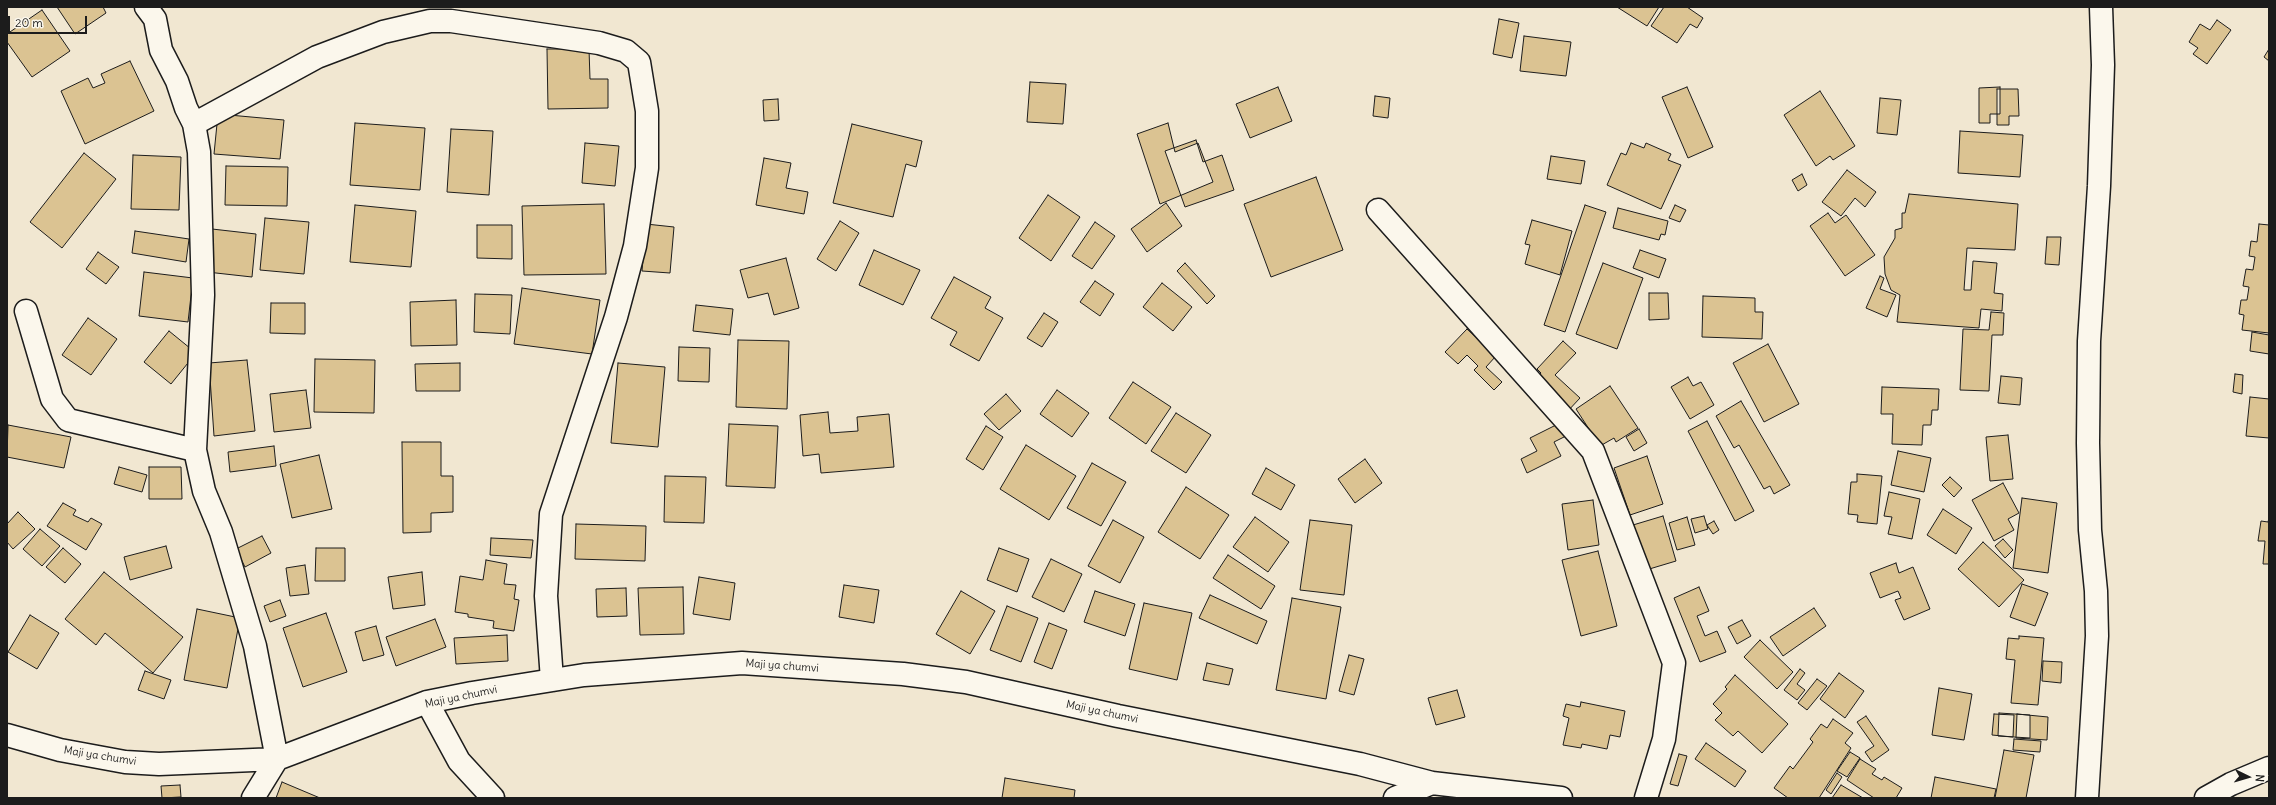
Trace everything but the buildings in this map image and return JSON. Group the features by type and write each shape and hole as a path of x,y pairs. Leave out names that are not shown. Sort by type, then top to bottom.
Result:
{"street":[{"path":"146,7 155,19 161,50 177,81 186,108 194,124 199,152 203,295 195,450 204,491 221,532 255,646 277,759 252,798"},
{"path":"2088,798 2097,636 2096,591 2090,530 2088,443 2090,341 2099,186 2103,65 2101,7"},
{"path":"194,124 317,57 383,32 430,21 451,21 599,43 626,51 639,62 647,111 647,168 635,246 616,317 552,514 546,596 552,680"},
{"path":"1378,210 1593,451 1674,663 1664,739 1646,798"},
{"path":"26,310 52,399 68,420 195,450"},
{"name":"Maji ya chumvi","path":"7,735 60,750 125,762 159,764 277,759 427,702 552,680 652,669 742,663 903,674 966,682 1125,717 1360,764 1432,783 1561,798"},
{"path":"427,702 459,761 493,798"},
{"path":"2206,798 2231,784 2269,768"},
{"path":"1395,798 1432,783"}]}
